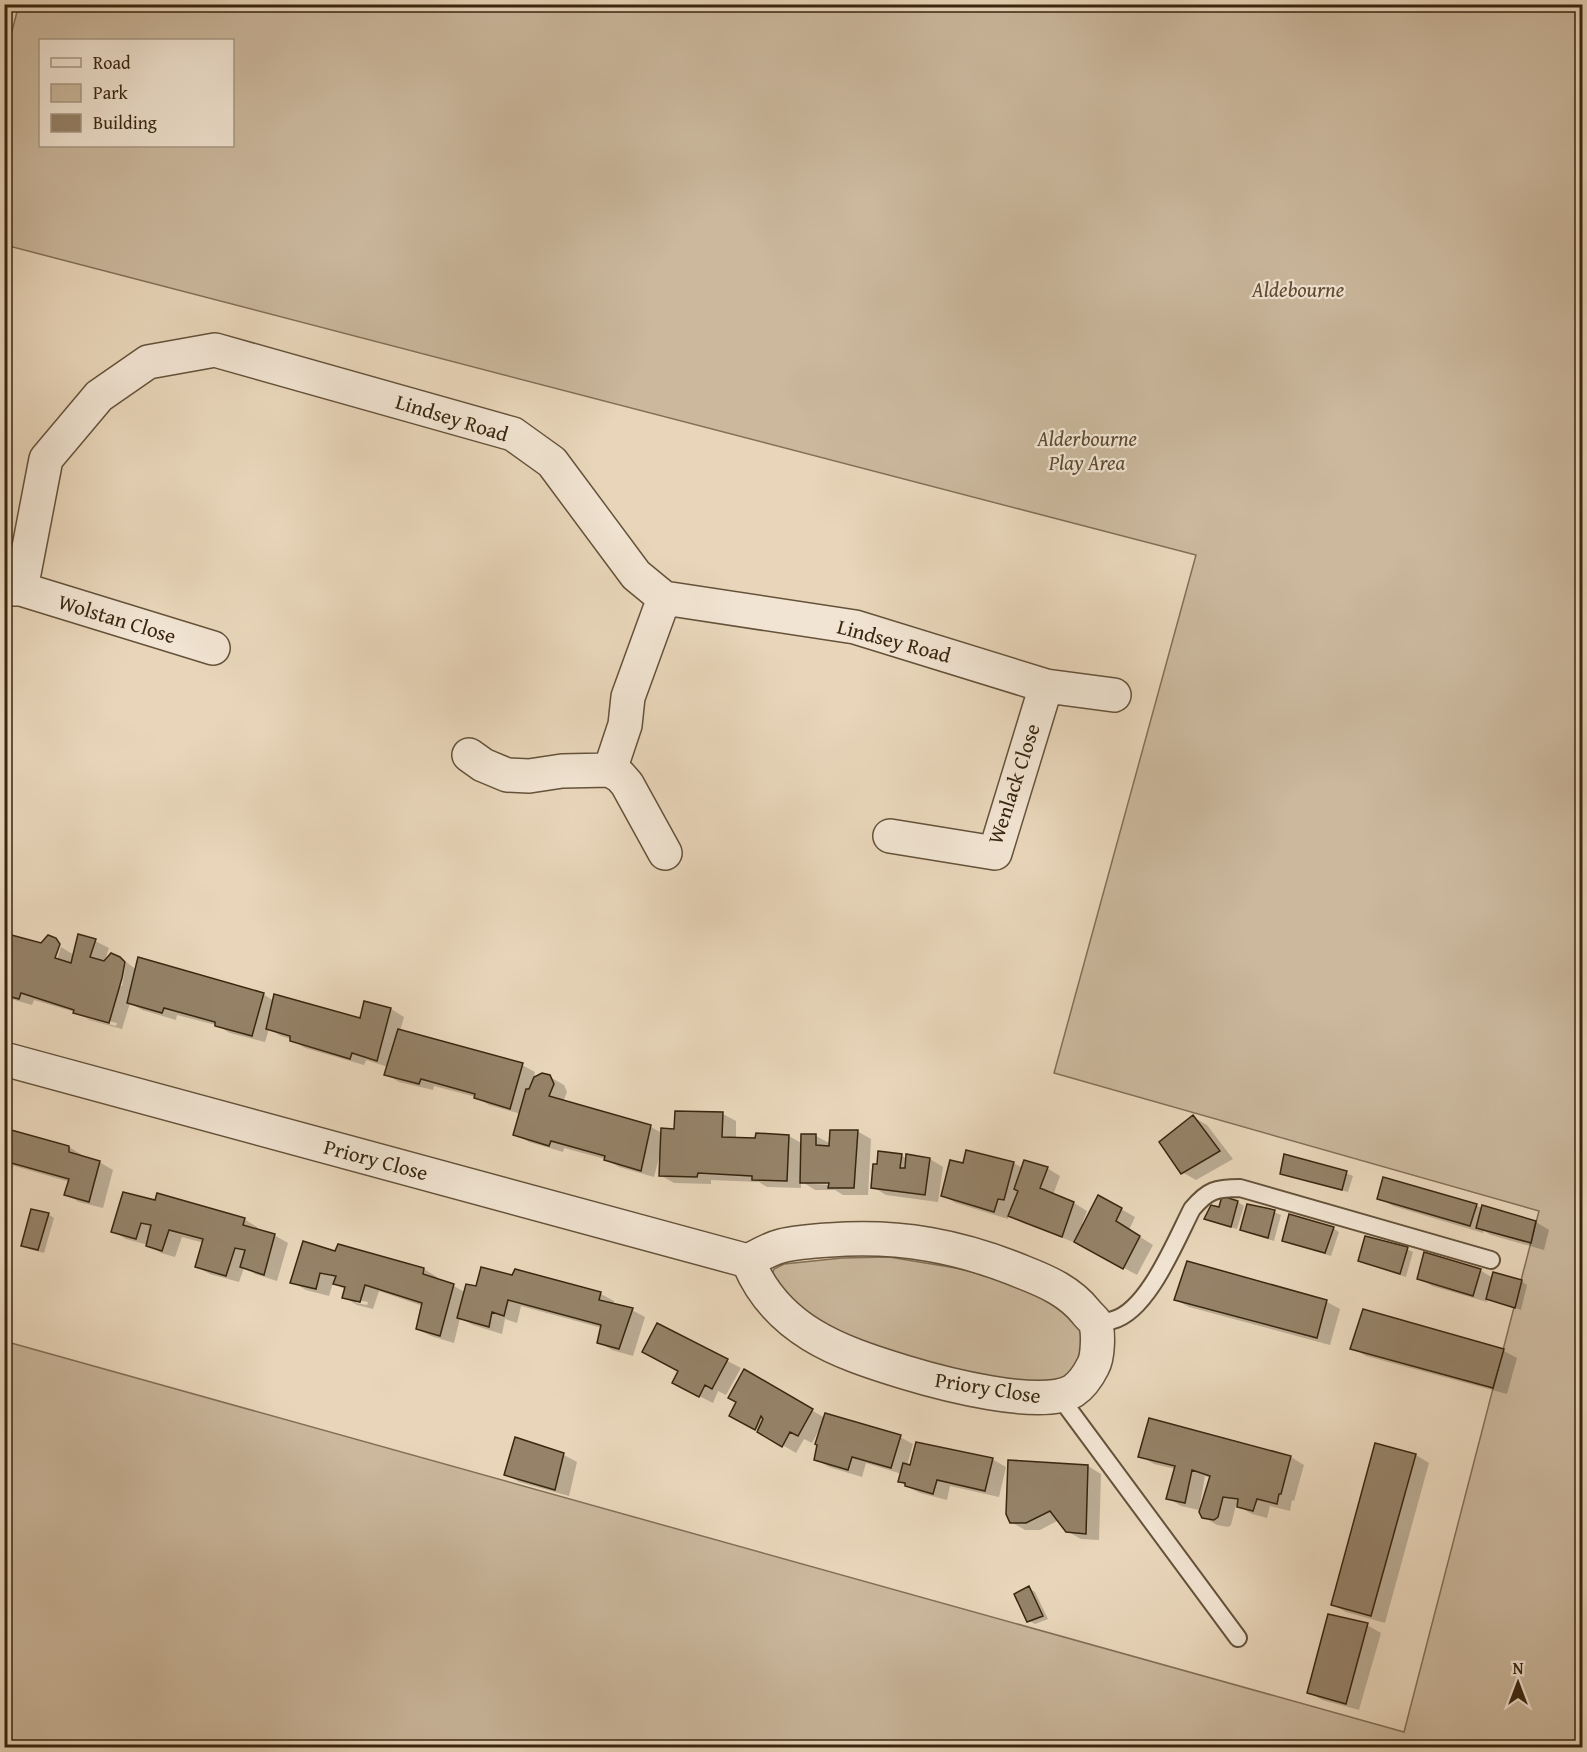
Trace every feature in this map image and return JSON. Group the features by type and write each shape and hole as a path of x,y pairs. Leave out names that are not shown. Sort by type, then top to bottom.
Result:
{"street":[{"name":"Lindsey Road","path":"13,589 46,459 99,396 148,362 215,350 513,434 552,462 636,574 664,598 855,627 1046,686 1114,695"},
{"name":"Wolstan Close","path":"13,589 213,648"},
{"path":"610,770 625,725 628,697 664,598"},
{"name":"Wenlack Close","path":"890,836 994,853 1046,686"},
{"path":"469,755 483,765 517,777 569,771 610,770 627,784 665,853"},
{"name":"Priory Close","path":"4,1059 748,1261 755,1279 770,1299 798,1327 813,1337 868,1361 963,1388 1042,1399 1074,1391 1086,1379 1096,1359 1095,1323"},
{"path":"748,1261 778,1246 800,1242 857,1238 920,1242 968,1252 1044,1280 1066,1293 1095,1323"}],"lane":[{"path":"1095,1323 1115,1320 1137,1306 1150,1290 1192,1209 1201,1199 1219,1188 1240,1188 1491,1260"},
{"path":"1059,1396 1238,1638"}],"green space":[{"name":"Aldebourne","path":"19,4 1582,5 1582,1747 5,1747 4,1341 1404,1732 1539,1211 1054,1073 1196,555 5,245 5,58"},
{"path":"889,1257 962,1269 1018,1286 1065,1308 1090,1336 1066,1389 892,1364 800,1312 770,1280 774,1269 784,1264 842,1258"}],"building":[{"path":"4,933 41,943 48,935 56,938 60,944 55,958 71,963 78,934 96,939 90,957 104,961 111,953 120,957 125,962 109,1023 73,1013 74,1010 21,993 19,999 4,995"},
{"path":"138,957 264,993 252,1036 215,1026 215,1022 164,1008 162,1013 127,1003"},
{"path":"274,994 360,1018 364,1001 391,1008 377,1061 352,1053 350,1059 290,1041 290,1036 266,1029"},
{"path":"398,1029 523,1063 510,1109 474,1098 475,1094 421,1079 419,1084 384,1075"},
{"path":"542,1073 550,1075 554,1084 549,1096 651,1125 641,1171 604,1160 605,1156 551,1141 549,1146 513,1135 526,1089 529,1089 534,1077"},
{"path":"675,1111 723,1112 722,1137 755,1138 756,1133 789,1135 787,1181 752,1180 752,1176 698,1173 697,1177 659,1176 661,1128 674,1129"},
{"path":"1193,1115 1220,1151 1181,1174 1159,1142"},
{"path":"4,1128 69,1146 69,1152 100,1161 89,1202 64,1195 69,1179 4,1161"},
{"path":"830,1130 858,1130 854,1188 828,1188 829,1183 800,1183 801,1134 816,1134 816,1145 829,1146"},
{"path":"966,1150 1014,1162 1004,1200 998,1199 994,1212 941,1196 950,1160 963,1163"},
{"path":"878,1151 902,1154 900,1168 905,1168 906,1154 930,1158 925,1195 871,1188 873,1164 877,1164"},
{"path":"1284,1154 1347,1171 1342,1190 1280,1174"},
{"path":"1024,1160 1048,1167 1040,1188 1074,1202 1062,1237 1008,1216 1018,1191 1014,1189"},
{"path":"1383,1177 1477,1204 1470,1226 1377,1199"},
{"path":"123,1192 155,1200 157,1193 245,1218 243,1225 275,1234 264,1275 240,1267 245,1250 235,1248 226,1276 195,1267 203,1239 169,1230 162,1251 146,1246 151,1225 141,1223 136,1239 111,1232"},
{"path":"1098,1195 1122,1208 1116,1221 1140,1236 1123,1269 1074,1242"},
{"path":"1222,1196 1238,1201 1231,1227 1204,1219 1211,1205 1219,1207"},
{"path":"1247,1204 1275,1210 1268,1238 1240,1230"},
{"path":"1482,1205 1536,1221 1531,1243 1476,1228"},
{"path":"31,1209 49,1213 38,1250 21,1246"},
{"path":"1289,1214 1334,1227 1325,1253 1282,1241"},
{"path":"1365,1236 1408,1247 1400,1274 1358,1261"},
{"path":"303,1241 335,1251 338,1244 424,1268 423,1274 454,1284 440,1336 416,1329 422,1303 365,1285 360,1302 342,1298 345,1287 333,1284 336,1276 320,1273 316,1289 290,1283"},
{"path":"1424,1252 1481,1269 1473,1296 1417,1279"},
{"path":"1187,1261 1327,1300 1317,1338 1174,1300"},
{"path":"481,1267 512,1275 515,1269 601,1292 599,1300 633,1308 619,1349 597,1343 601,1325 508,1300 504,1316 492,1312 489,1327 457,1318 466,1284 476,1286"},
{"path":"1493,1272 1522,1280 1515,1308 1486,1299"},
{"path":"1363,1309 1504,1349 1493,1388 1350,1349"},
{"path":"657,1323 728,1359 712,1389 705,1385 699,1397 672,1383 678,1371 642,1352"},
{"path":"744,1369 813,1409 798,1436 790,1432 782,1447 757,1432 763,1419 761,1416 755,1430 729,1416 736,1402 728,1398"},
{"path":"825,1413 901,1435 891,1468 852,1457 848,1470 814,1460 817,1445 815,1444"},
{"path":"1149,1418 1291,1456 1277,1504 1257,1499 1253,1511 1237,1507 1238,1499 1223,1497 1218,1517 1214,1520 1202,1518 1199,1512 1210,1476 1192,1470 1185,1503 1166,1499 1175,1466 1138,1457"},
{"path":"515,1437 564,1453 555,1490 504,1475"},
{"path":"916,1442 993,1458 985,1491 937,1480 933,1494 898,1482 903,1463 910,1465"},
{"path":"1375,1443 1416,1454 1371,1616 1331,1605"},
{"path":"1008,1460 1088,1465 1086,1534 1066,1532 1050,1511 1026,1523 1010,1523 1006,1514"},
{"path":"1029,1586 1043,1616 1027,1622 1014,1594"},
{"path":"1328,1614 1368,1623 1346,1704 1307,1693"}],"park label":[{"name":"Alderbourne Play Area","path":"1087,451"}]}
